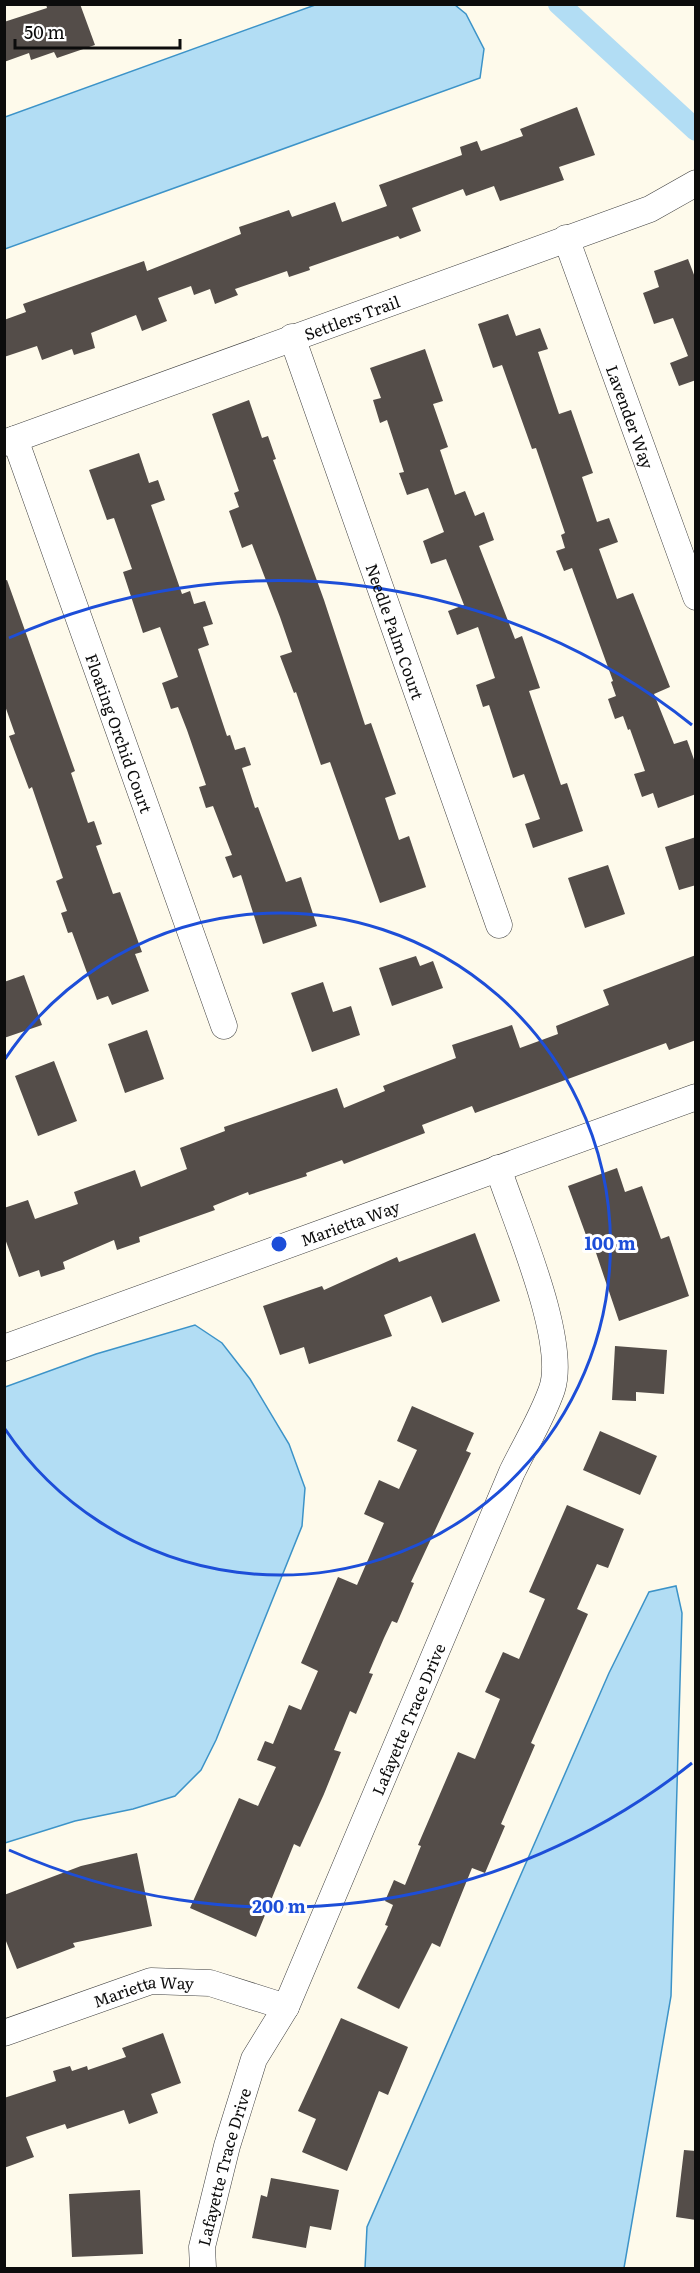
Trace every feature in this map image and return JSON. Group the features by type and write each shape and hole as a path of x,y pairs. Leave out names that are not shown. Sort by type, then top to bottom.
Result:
{"street":[{"name":"Settlers Trail","path":"10,441 650,209 696,183"},
{"name":"Lavender Way","path":"566,238 696,597"},
{"name":"Needle Palm Court","path":"292,337 499,925"},
{"name":"Floating Orchid Court","path":"10,441 224,1026"},
{"name":"Marietta Way","path":"4,1348 696,1097"},
{"name":"Lafayette Trace Drive","path":"203,2268 202,2247 227,2146 254,2059 286,2007 512,1472 552,1388 555,1353 547,1317 498,1168"},
{"name":"Marietta Way","path":"4,2033 151,1981 210,1983 286,2007"}],"water":[{"path":"315,5 455,5 466,14 484,49 480,78 5,249 5,117"},
{"path":"195,1325 222,1343 250,1379 289,1444 305,1488 302,1526 216,1740 201,1770 175,1796 133,1809 75,1821 5,1843 5,1387 96,1354"},
{"path":"676,1586 682,1613 671,1996 624,2268 365,2268 367,2227 609,1673 649,1592"}],"building":[{"path":"46,4 80,4 95,45 57,58 54,52 31,60 29,53 4,62 4,22 47,8"},
{"path":"577,107 595,155 559,167 564,180 500,201 494,186 466,196 463,189 412,208 421,231 400,239 398,236 309,267 310,270 289,277 287,271 235,289 238,295 215,304 210,289 194,295 191,286 158,298 167,321 142,331 136,315 91,333 95,348 74,355 72,349 42,360 37,346 4,357 4,320 26,312 23,304 144,261 147,271 241,234 239,227 289,210 292,217 335,202 342,222 387,206 379,185 462,155 460,147 477,141 481,151 523,136 520,129"},
{"path":"688,259 696,280 696,380 679,386 670,363 688,356 673,318 654,324 643,293 659,287 654,271"},
{"path":"508,314 516,336 540,328 548,349 538,352 559,414 571,410 593,473 582,477 597,522 609,518 618,542 599,549 617,599 633,593 670,687 654,694 674,744 687,740 696,765 696,794 658,808 653,793 642,797 634,774 645,771 623,716 615,719 608,699 616,696 611,682 613,681 572,568 564,571 556,551 565,548 561,535 565,533 536,448 532,449 502,365 493,368 478,324"},
{"path":"425,349 443,401 433,404 448,447 440,450 455,495 465,491 475,516 484,512 494,540 479,546 515,639 522,636 540,688 529,691 561,785 567,783 583,831 533,848 525,824 540,819 524,774 513,778 489,705 483,707 476,685 495,678 478,627 457,635 448,611 464,605 446,559 431,564 423,541 444,532 428,488 407,495 399,473 404,472 387,420 380,423 373,400 381,398 370,368"},
{"path":"249,400 262,438 268,436 276,459 273,460 324,600 365,725 371,723 396,794 385,798 399,840 409,836 426,887 380,903 330,762 321,765 296,692 294,693 280,656 292,652 252,544 242,548 229,511 239,507 234,493 239,491 212,414"},
{"path":"139,453 149,483 158,480 165,500 151,505 182,594 190,591 194,604 205,601 213,624 203,627 209,645 198,649 227,736 230,735 235,750 245,747 251,765 242,768 255,808 258,807 286,882 301,877 317,926 263,944 241,875 233,878 225,857 232,855 213,806 206,808 199,787 206,785 187,730 178,707 171,709 162,683 178,677 160,627 143,633 123,572 132,569 114,518 107,520 89,470"},
{"path":"7,580 75,771 71,773 88,823 94,821 102,844 96,846 113,894 120,892 142,952 135,954 149,991 112,1005 108,996 97,1000 72,932 68,933 61,913 67,911 56,881 63,878 32,787 29,789 9,736 15,734 4,703 4,581"},
{"path":"696,837 696,885 679,890 665,847"},
{"path":"608,865 625,914 585,928 568,878"},
{"path":"696,955 696,1040 669,1050 666,1043 475,1113 472,1106 422,1125 425,1133 344,1164 342,1160 306,1173 307,1176 249,1195 248,1192 213,1206 215,1210 139,1237 140,1242 117,1250 114,1240 63,1262 65,1269 41,1277 39,1270 19,1277 4,1236 4,1208 28,1200 35,1219 78,1204 74,1192 135,1170 141,1187 187,1169 180,1148 225,1131 224,1127 337,1088 344,1108 385,1091 383,1086 456,1058 452,1045 512,1025 520,1048 558,1034 556,1026 609,1005 603,990"},
{"path":"416,956 420,966 433,961 443,988 392,1006 379,968"},
{"path":"24,975 42,1025 4,1038 4,982"},
{"path":"323,982 333,1012 351,1006 360,1035 312,1052 291,993"},
{"path":"147,1030 164,1079 125,1093 108,1044"},
{"path":"54,1061 77,1121 38,1136 15,1076"},
{"path":"617,1168 625,1192 642,1186 661,1239 669,1236 689,1296 619,1321 593,1244 590,1246 568,1186"},
{"path":"475,1233 500,1301 442,1323 431,1296 384,1315 392,1336 309,1364 304,1347 280,1355 263,1306 322,1286 324,1290 397,1257 399,1262"},
{"path":"615,1346 667,1350 664,1394 636,1392 636,1401 612,1400"},
{"path":"412,1406 474,1433 466,1451 471,1453 411,1582 414,1583 397,1623 392,1621 384,1638 369,1673 373,1674 356,1714 350,1711 334,1750 341,1752 324,1794 300,1847 294,1844 256,1937 190,1908 239,1798 258,1806 276,1767 257,1760 265,1741 273,1744 289,1705 301,1710 318,1671 301,1663 338,1577 357,1585 384,1523 364,1514 379,1480 399,1489 417,1450 397,1441"},
{"path":"600,1431 657,1456 640,1495 583,1470"},
{"path":"567,1505 624,1529 608,1568 597,1564 577,1609 588,1614 531,1743 535,1745 501,1824 505,1826 485,1873 472,1868 440,1947 432,1943 399,2009 357,1988 388,1926 385,1925 393,1905 385,1901 394,1880 405,1885 421,1846 418,1845 458,1752 475,1759 500,1699 485,1692 503,1652 519,1659 545,1599 529,1592"},
{"path":"137,1853 152,1926 73,1943 75,1947 17,1969 4,1936 4,1895 81,1866"},
{"path":"341,2018 408,2047 388,2095 379,2091 347,2171 302,2152 316,2119 298,2111"},
{"path":"163,2033 181,2083 151,2094 158,2113 129,2124 124,2110 67,2129 65,2124 26,2137 34,2157 4,2168 4,2098 56,2081 53,2071 70,2066 72,2071 87,2066 88,2070 126,2057 122,2048"},
{"path":"684,2150 696,2151 696,2220 676,2217"},
{"path":"271,2178 339,2190 331,2230 310,2226 306,2248 252,2238 261,2195 267,2197"},
{"path":"140,2190 143,2254 72,2257 69,2194"}],"waterway":[{"path":"559,4 696,130"}]}
